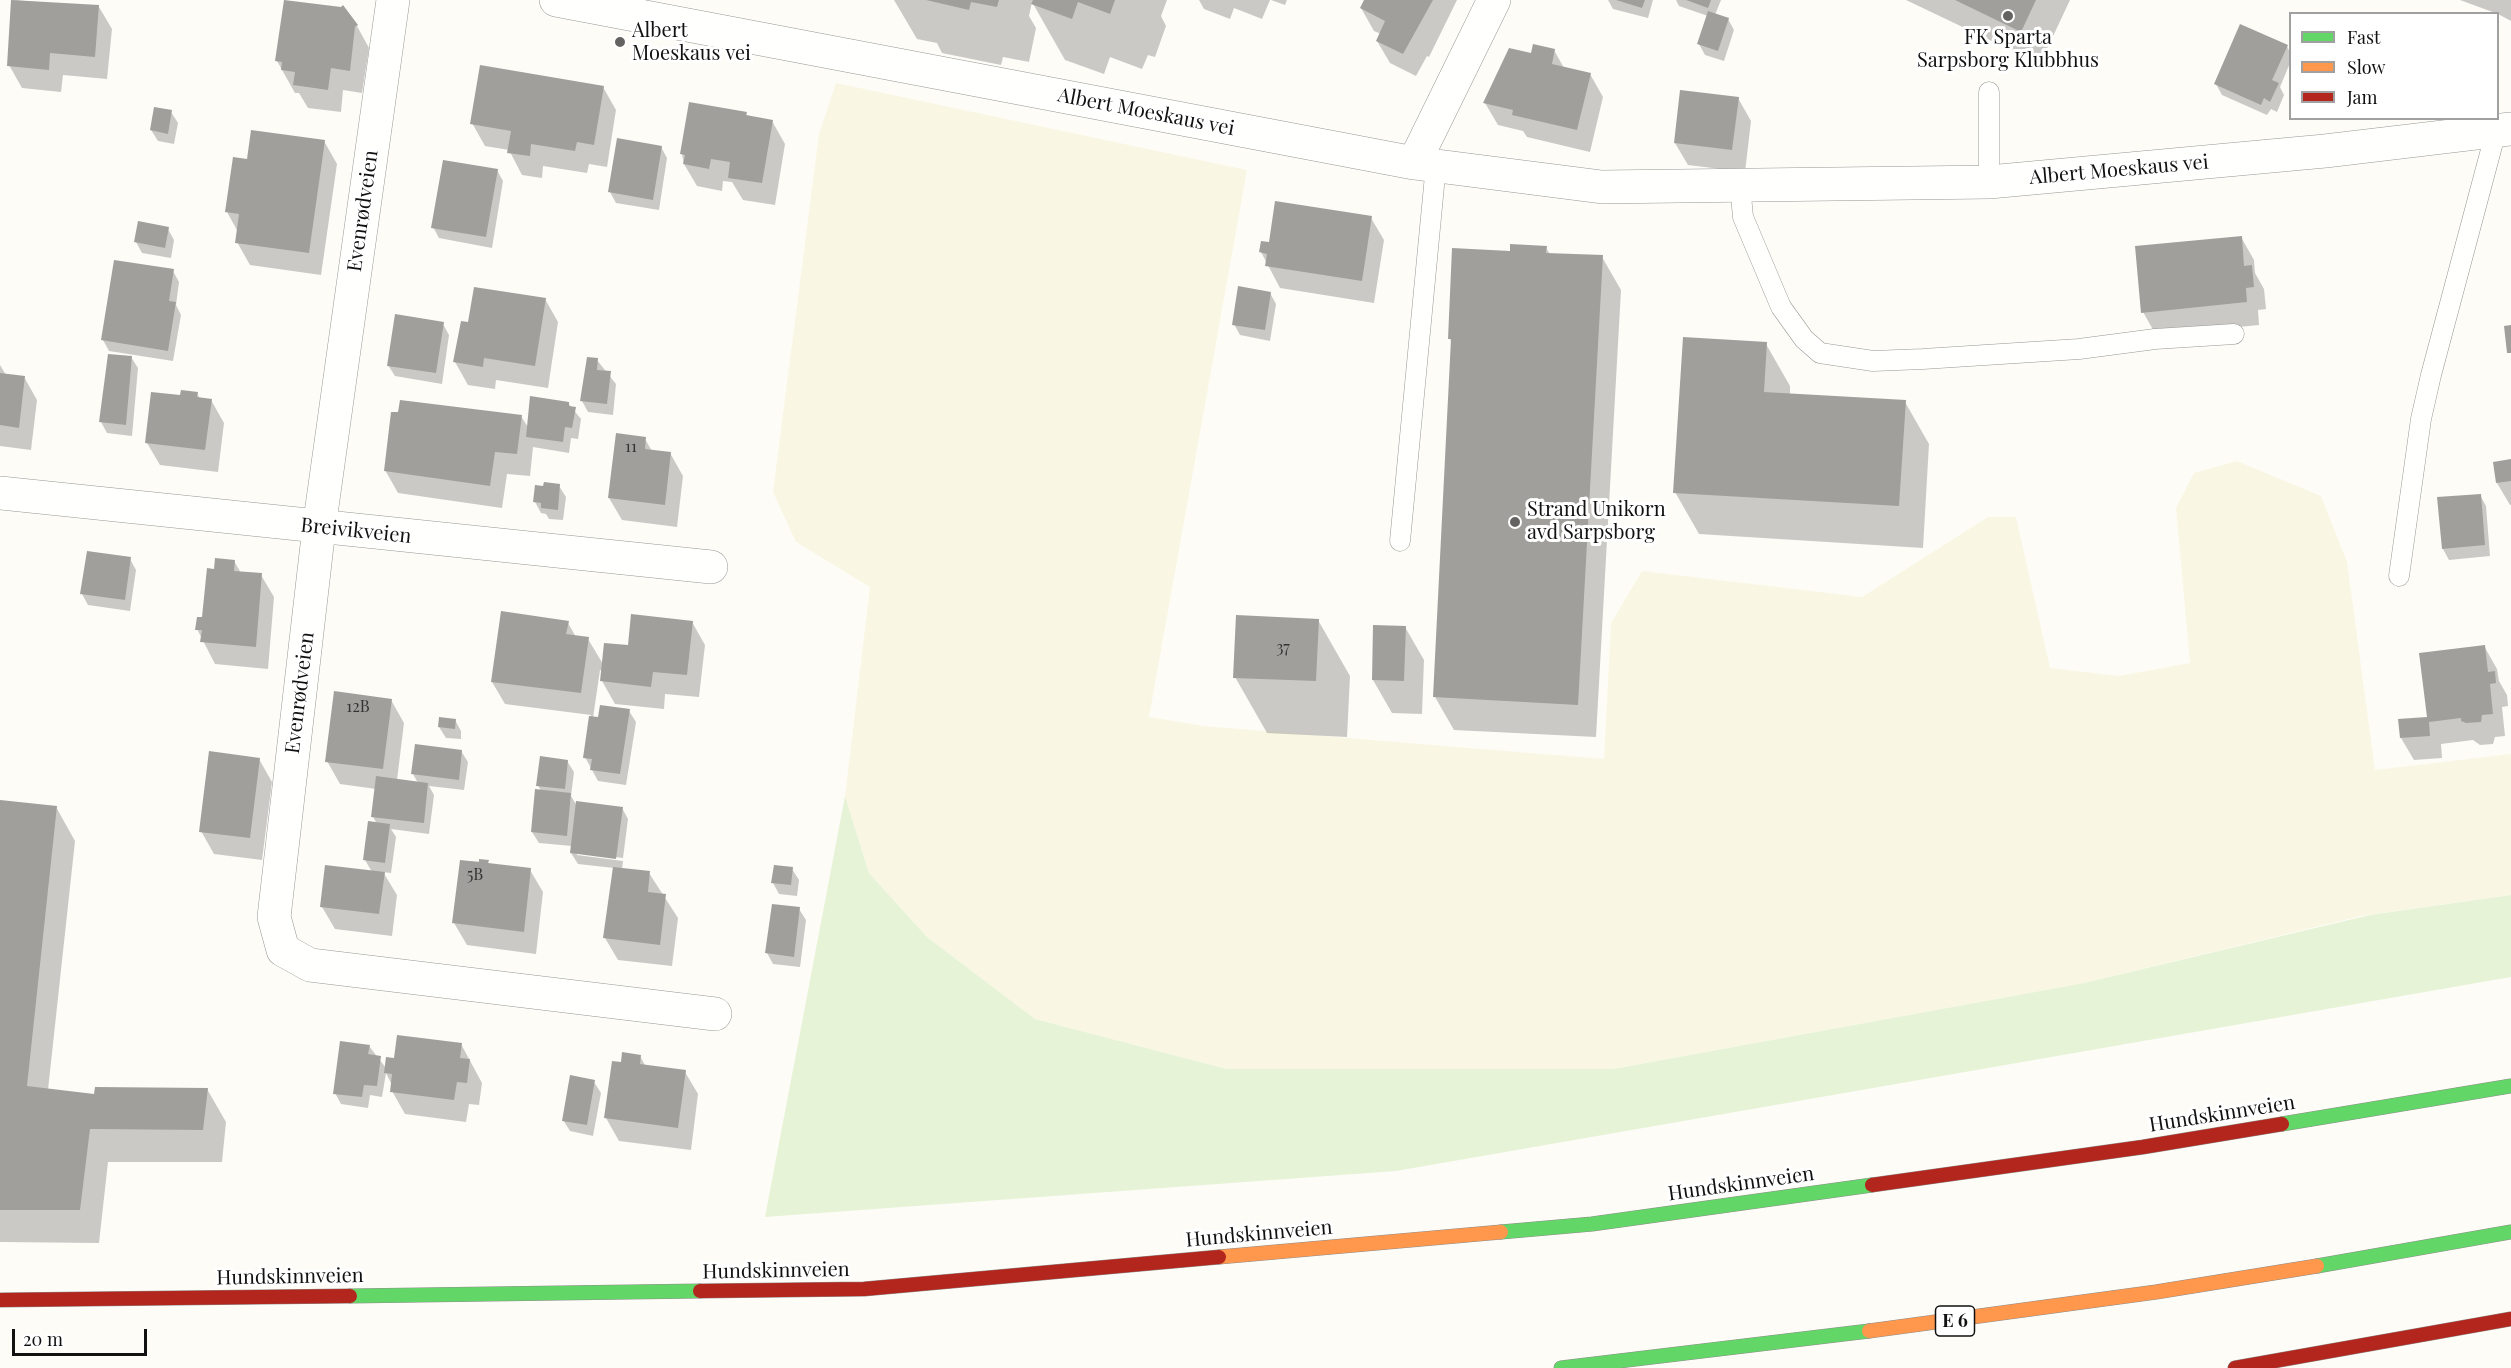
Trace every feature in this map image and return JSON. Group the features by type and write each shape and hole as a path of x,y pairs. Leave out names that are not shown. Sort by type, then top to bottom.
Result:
{"main road":[{"name":"Hundskinnveien","path":"0,1300 864,1289 1592,1224 2143,1147 2511,1086"},
{"name":"E 6","path":"1561,1368 1722,1350 2030,1310 2347,1263 2511,1232"},
{"path":"2235,1368 2511,1319"}],"street":[{"name":"Evenrødveien","path":"393,0 318,528 274,917 283,950 310,965 715,1014"},
{"name":"Albert Moeskaus vei","path":"556,0 1425,164 1602,187 1989,182 2314,152 2504,130"},
{"path":"1425,164 1494,0"},
{"name":"Breivikveien","path":"0,494 711,567"}],"lane":[{"path":"1989,92 1989,182"},
{"name":"Albert Moeskaus vei","path":"2399,576 2421,419 2431,375 2504,130"},
{"path":"1400,541 1425,164"},
{"path":"1740,185 1743,217 1781,307 1804,339 1820,353 1864,360 1903,360 2079,349 2155,339 2234,334"}],"shaded area":[{"path":"836,83 1247,170 1149,717 1203,726 1604,759 1611,623 1642,571 1862,597 1988,517 2016,517 2050,668 2119,676 2190,663 2176,508 2194,473 2237,461 2321,496 2347,562 2375,770 2511,754 2511,895 2361,916 2084,983 1613,1069 1227,1069 1035,1019 927,937 869,873 845,796 870,587 796,542 773,492 819,134"}],"green space":[{"path":"845,796 869,873 927,937 1035,1019 1227,1069 1613,1069 2084,983 2370,915 2511,895 2511,977 1396,1171 765,1217"}],"building":[{"path":"11,0 99,5 95,57 50,53 49,70 7,66"},
{"path":"284,0 341,7 343,5 358,25 355,27 350,71 331,68 328,90 293,85 295,72 281,70 282,62 275,61"},
{"path":"926,0 999,0 997,7 971,2 969,10"},
{"path":"1033,0 1115,0 1110,14 1078,2 1072,19 1031,4"},
{"path":"1364,0 1433,0 1403,54 1376,41 1385,21 1360,8"},
{"path":"1616,0 1645,0 1642,8"},
{"path":"1686,0 1711,0 1708,8"},
{"name":"FK Sparta Sarpsborg Klubbhus","path":"1955,0 2036,0 2021,32"},
{"path":"1708,11 1729,18 1718,51 1697,44"},
{"path":"2240,24 2288,45 2272,80 2279,83 2270,102 2264,98 2261,105 2214,84"},
{"path":"1533,44 1555,49 1552,64 1591,73 1577,130 1512,115 1513,110 1483,103 1509,48 1531,53"},
{"path":"480,65 604,86 594,145 577,142 575,151 531,144 530,156 507,153 511,131 470,124"},
{"path":"1680,90 1739,97 1732,150 1674,143"},
{"path":"689,102 747,112 746,115 773,120 762,183 728,178 730,162 711,159 709,169 683,164 685,155 680,154"},
{"path":"154,107 172,110 168,134 150,130"},
{"path":"251,130 325,140 309,253 235,243 239,214 225,212 233,157 247,159"},
{"path":"617,138 662,146 653,200 608,192"},
{"path":"443,160 498,169 486,237 431,228"},
{"path":"1275,201 1372,216 1362,281 1265,266 1267,254 1259,252 1261,241 1269,242"},
{"path":"138,221 169,227 165,248 134,242"},
{"path":"2242,236 2244,266 2252,265 2254,287 2246,288 2247,302 2141,313 2135,246"},
{"name":"Strand Unikorn avd Sarpsborg","path":"1510,244 1547,246 1546,253 1603,255 1578,705 1433,697 1451,339 1448,339 1452,248 1510,251"},
{"path":"114,260 174,269 169,301 176,302 168,351 101,340"},
{"path":"1238,286 1271,292 1265,330 1232,325"},
{"path":"474,287 546,298 535,366 484,358 483,367 453,362 461,321 468,322"},
{"path":"395,314 444,322 436,373 387,366"},
{"path":"2511,325 2511,353 2507,353 2504,326"},
{"path":"1683,337 1767,342 1764,392 1906,400 1899,506 1673,493"},
{"path":"108,354 132,356 126,425 99,422"},
{"path":"587,357 598,358 597,370 611,371 607,404 580,401"},
{"path":"0,373 25,376 19,428 0,425"},
{"path":"181,390 198,392 197,397 212,399 205,450 145,443 151,392 180,395"},
{"path":"530,396 569,402 569,406 576,407 572,428 565,427 563,442 526,437"},
{"path":"400,400 522,415 517,454 495,452 490,486 384,471 391,412 398,412"},
{"path":"616,433 646,437 645,449 671,452 665,505 608,498"},
{"path":"2511,459 2511,481 2496,483 2493,462"},
{"path":"544,482 560,484 558,510 541,508 541,503 533,502 535,485 543,486"},
{"path":"2481,494 2485,545 2442,549 2437,497"},
{"path":"87,551 131,557 125,600 80,594"},
{"path":"215,558 235,560 234,571 262,573 256,647 200,642 202,630 195,630 197,617 202,617 207,568 214,569"},
{"path":"501,611 569,621 566,634 589,637 581,693 491,682"},
{"path":"631,614 693,621 687,675 653,672 651,687 600,681 604,643 628,645"},
{"path":"1236,615 1319,619 1316,681 1233,678"},
{"path":"1373,625 1406,626 1404,681 1372,680"},
{"path":"2485,645 2488,672 2495,671 2496,683 2490,684 2493,714 2482,715 2481,722 2466,723 2461,721 2461,718 2429,722 2430,736 2400,738 2398,719 2427,717 2419,653"},
{"path":"334,691 392,699 383,769 325,762"},
{"path":"600,705 630,709 620,774 590,770 592,759 583,758 589,716 598,717"},
{"path":"439,717 456,719 455,729 438,727"},
{"path":"415,744 462,750 459,780 411,774"},
{"path":"209,751 260,758 250,838 199,832"},
{"path":"540,756 568,760 565,789 536,786"},
{"path":"376,776 428,783 424,823 371,817"},
{"path":"535,789 571,793 567,836 531,832"},
{"path":"0,800 57,806 27,1086 94,1094 95,1087 208,1088 203,1130 90,1129 80,1210 0,1210"},
{"path":"576,801 623,807 616,859 570,853"},
{"path":"368,821 390,824 385,863 363,860"},
{"path":"479,859 489,860 488,863 531,868 524,932 452,923 460,860 479,862"},
{"path":"325,865 385,872 379,914 320,907"},
{"path":"774,865 793,867 791,885 771,883"},
{"path":"613,867 650,871 648,892 666,894 660,945 603,938"},
{"path":"772,904 800,907 794,957 765,953"},
{"path":"397,1035 462,1043 460,1058 470,1059 467,1083 457,1082 454,1100 390,1092 392,1074 384,1073 386,1057 394,1058"},
{"path":"340,1041 370,1045 368,1054 381,1056 377,1086 364,1085 362,1097 333,1094"},
{"path":"622,1052 641,1055 640,1064 686,1070 678,1128 604,1118 612,1061 621,1062"},
{"path":"570,1075 595,1080 587,1125 562,1121"}],"traffic: fast":[{"path":"2282,1124 2511,1086"},
{"path":"1501,1232 1592,1224 1872,1185"},
{"path":"2317,1266 2511,1232"},
{"path":"350,1296 700,1291"},
{"path":"1561,1368 1869,1331"}],"traffic: slow":[{"path":"1219,1257 1501,1232"},
{"path":"1869,1331 2156,1292 2317,1266"}],"traffic: jam":[{"path":"1872,1185 2143,1147 2282,1124"},
{"path":"700,1291 864,1289 1219,1257"},
{"path":"0,1300 350,1296"},
{"path":"2235,1368 2511,1319"}],"place":[{"name":"FK Sparta Sarpsborg Klubbhus","path":"2008,16"},
{"name":"Albert Moeskaus vei","path":"620,42"},
{"name":"Strand Unikorn avd Sarpsborg","path":"1515,522"}]}
